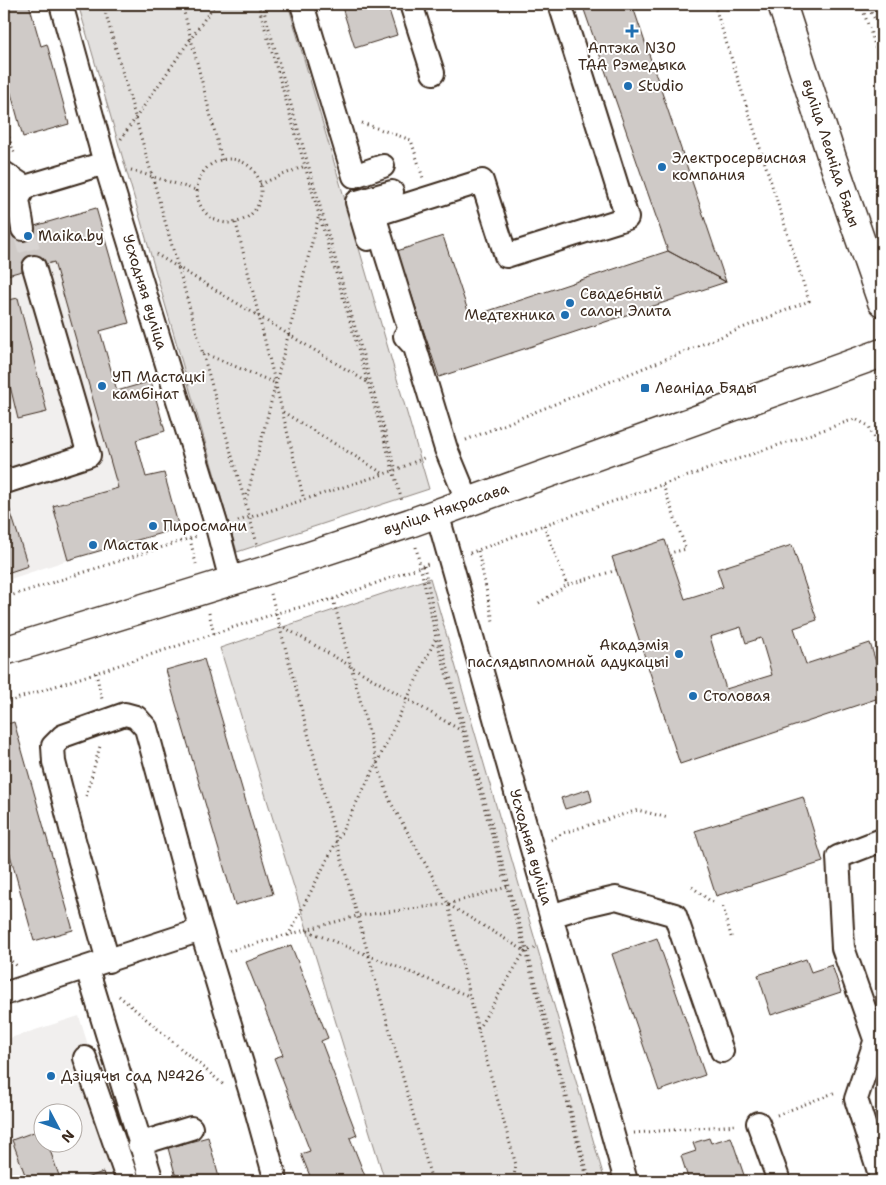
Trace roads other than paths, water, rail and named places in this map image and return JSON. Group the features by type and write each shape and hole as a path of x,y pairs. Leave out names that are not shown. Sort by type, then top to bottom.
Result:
{"main road":[{"name":"вуліца Леаніда Бяды","path":"782,4 832,158 882,302"},
{"name":"вуліца Някрасава","path":"5,647 231,581 437,513 882,353"}],"street":[{"name":"Усходняя вуліца","path":"61,4 105,163 217,527 231,581"},
{"path":"302,4 354,176 383,166"},
{"path":"411,4 432,73"},
{"path":"468,502 446,449 374,215 482,181 506,256 627,218 560,4"},
{"path":"23,229 18,199 25,187 105,163"},
{"path":"4,173 25,187"},
{"path":"392,192 357,202 394,323 415,347"},
{"path":"4,477 5,482 89,455 34,267"},
{"name":"Усходняя вуліца","path":"437,513 626,1181"},
{"path":"108,961 54,762 53,746 62,736 126,714 136,717 146,728 201,930 276,1181"},
{"path":"882,840 838,858 844,948 879,1049 856,1099 882,1181"},
{"path":"551,916 616,898 675,915 722,1051"},
{"path":"4,994 201,930"},
{"path":"87,968 139,1144 152,1181"},
{"path":"85,1058 128,1181"},
{"path":"758,1123 779,1181"},
{"path":"139,1144 191,1128"}],"tunnel":[{"path":"23,229 34,267"}],"place":[{"name":"Аптэка N30 ТАА Рэмедыка","path":"632,31"},
{"name":"Studio","path":"628,86"},
{"name":"Электросервисная компания","path":"662,167"},
{"name":"Maika.by","path":"28,236"},
{"name":"Свадебный салон Элита","path":"570,303"},
{"name":"Медтехника","path":"565,315"},
{"name":"УП Мастацкі камбінат","path":"102,386"},
{"name":"Леаніда Бяды","path":"645,388"},
{"name":"Пиросмани","path":"153,526"},
{"name":"Мастак","path":"93,545"},
{"name":"Акадэмія паслядыпломнай адукацыі","path":"679,654"},
{"name":"Столовая","path":"693,696"},
{"name":"Дзіцячы сад №426","path":"51,1076"}]}
